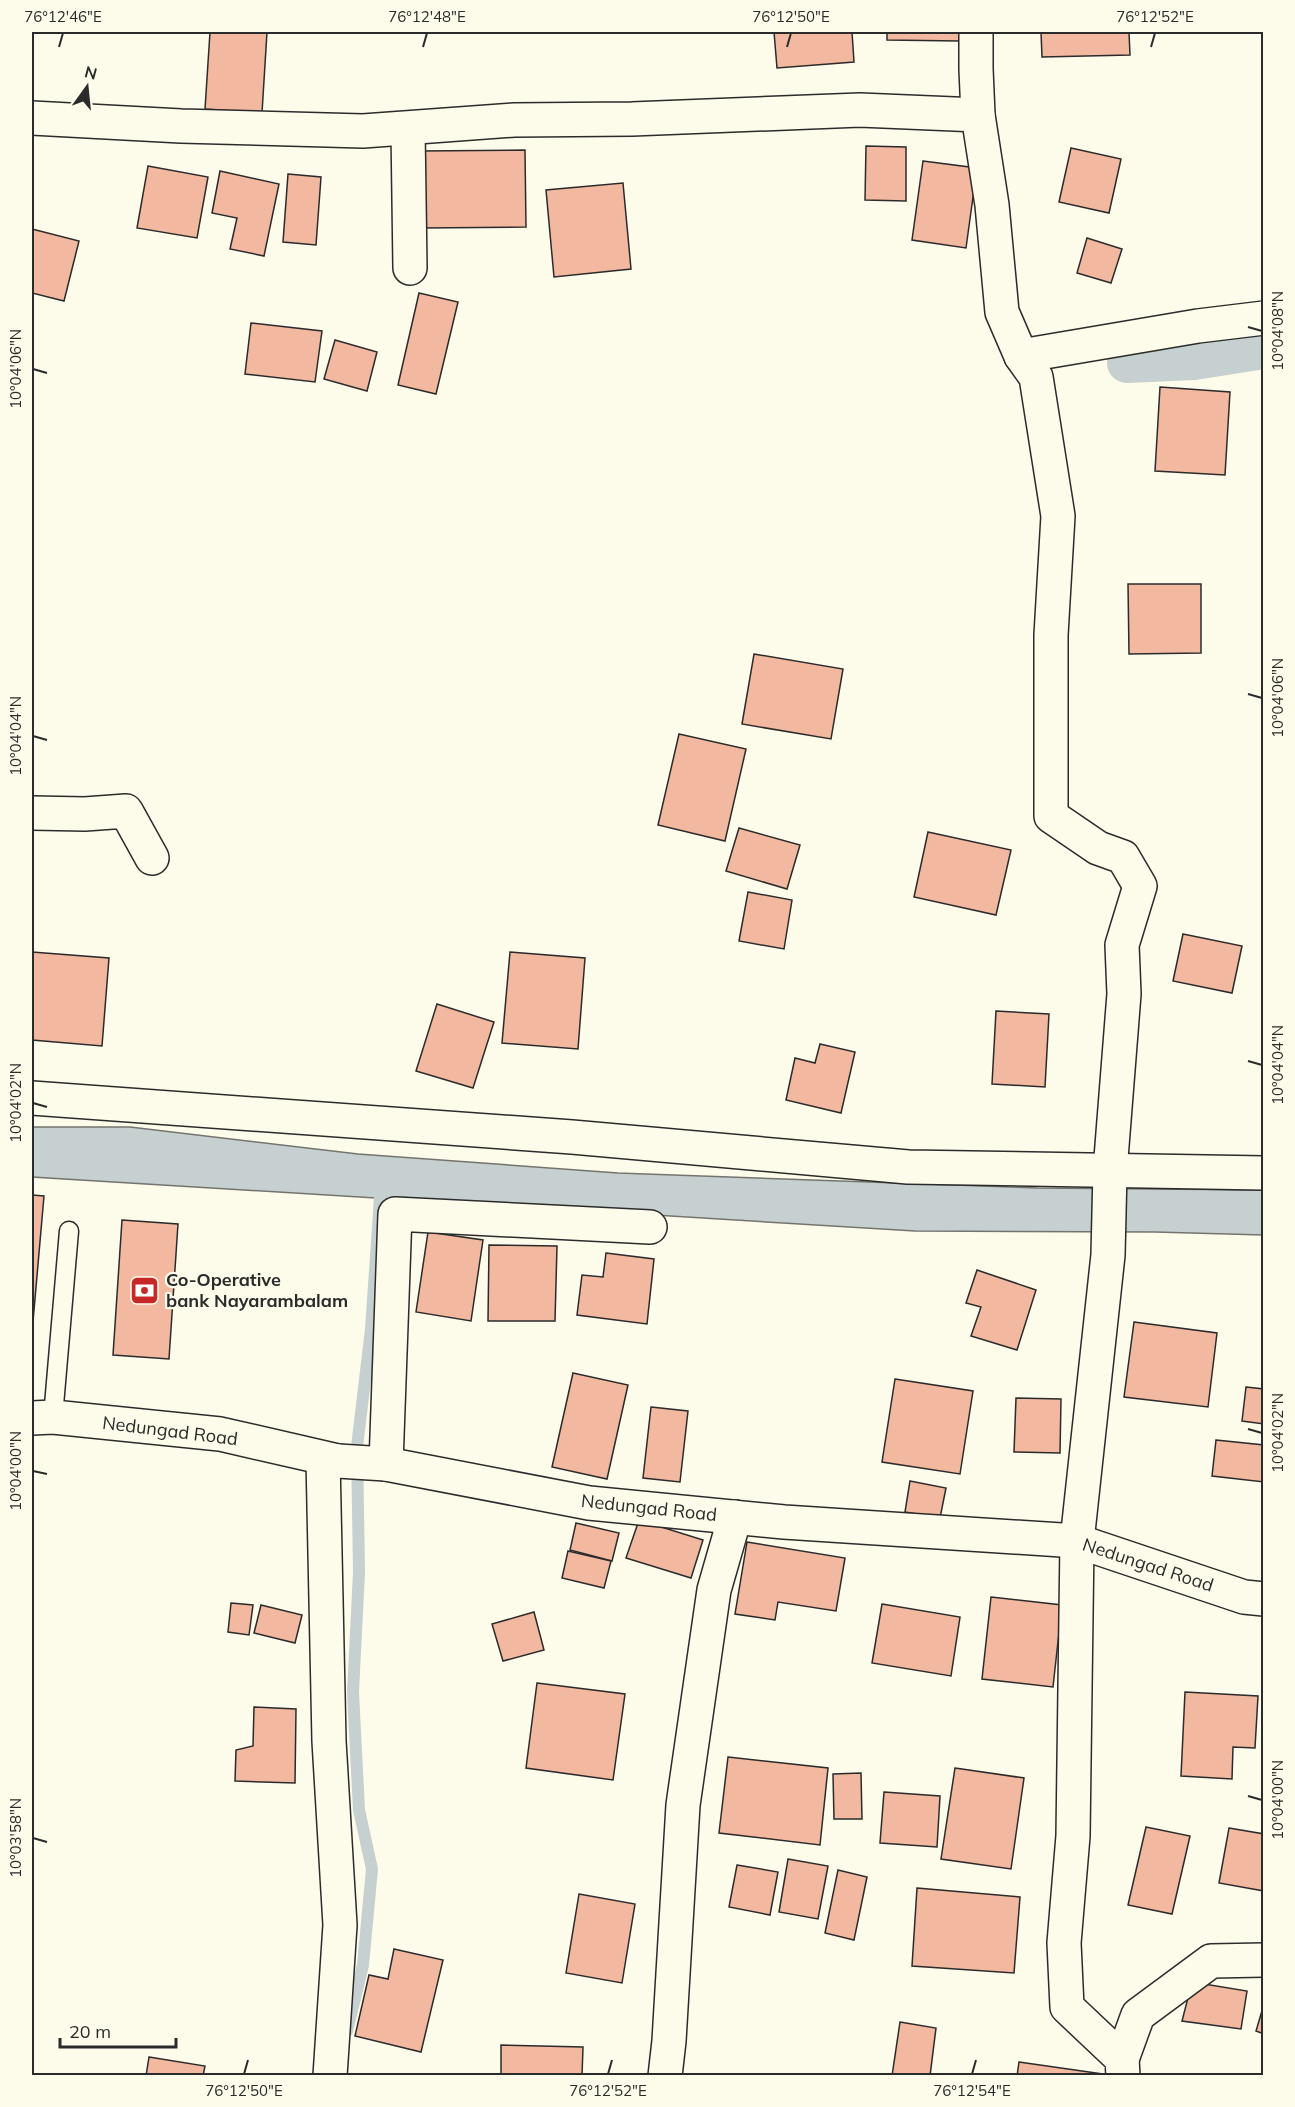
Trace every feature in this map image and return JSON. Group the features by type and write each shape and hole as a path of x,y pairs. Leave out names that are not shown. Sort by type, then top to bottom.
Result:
{"street":[{"path":"976,32 978,115 992,205 1002,312 1021,356 1036,377 1058,516 1051,635 1051,816 1098,848 1123,857 1140,886 1122,945 1124,994 1110,1171 1108,1255 1077,1541 1073,1836 1064,1943 1067,2007 1122,2068"},
{"path":"32,118 181,126 363,131 514,120 632,119 860,110 978,115"},
{"path":"408,129 410,268"},
{"path":"1021,356 1177,329 1263,318"},
{"path":"32,813 85,814 126,811 152,858"},
{"path":"32,1098 572,1137 908,1167 1263,1173"},
{"path":"386,1464 395,1214 650,1227"},
{"name":"Nedungad Road","path":"42,1417 220,1434 330,1460 386,1464 589,1503 735,1517 1077,1541 1244,1597 1263,1599"},
{"path":"330,1460 329,1741 340,1925 330,2076"},
{"path":"665,2076 683,1805 714,1590 735,1517"},
{"path":"1122,2068 1137,2015 1211,1961 1263,1960"}],"lane":[{"path":"42,1417 69,1231"}],"shaded area":[{"path":"32,1127 130,1127 358,1154 618,1173 1038,1188 1263,1190 1263,1235 915,1231 32,1177"}],"building":[{"path":"210,32 267,32 262,113 205,109"},
{"path":"774,32 852,32 854,62 777,68"},
{"path":"887,32 960,32 959,41 887,40"},
{"path":"1041,32 1129,32 1130,55 1042,57"},
{"path":"866,146 906,147 906,201 865,200"},
{"path":"1071,148 1121,159 1109,213 1059,202"},
{"path":"525,150 526,227 421,228 420,151"},
{"path":"923,161 977,168 966,248 912,240"},
{"path":"148,166 208,177 197,238 137,228"},
{"path":"220,171 279,184 264,256 230,249 237,218 212,213"},
{"path":"288,174 321,177 316,245 283,242"},
{"path":"623,183 631,269 554,277 546,190"},
{"path":"32,229 79,241 64,301 32,293"},
{"path":"1087,238 1122,249 1111,283 1077,273"},
{"path":"419,293 458,302 436,394 398,385"},
{"path":"251,323 322,331 315,382 245,374"},
{"path":"335,340 377,352 367,391 324,379"},
{"path":"1160,387 1230,392 1225,475 1155,471"},
{"path":"1128,584 1201,584 1201,653 1129,654"},
{"path":"754,654 843,669 831,739 742,724"},
{"path":"679,734 746,749 725,841 658,825"},
{"path":"739,828 800,845 787,889 726,871"},
{"path":"928,832 1011,850 996,915 914,897"},
{"path":"748,892 792,900 784,949 739,941"},
{"path":"1183,934 1242,946 1232,993 1173,981"},
{"path":"32,952 109,958 102,1046 32,1040"},
{"path":"510,952 585,958 578,1049 502,1043"},
{"path":"437,1004 494,1022 473,1088 416,1071"},
{"path":"996,1011 1049,1014 1045,1087 992,1084"},
{"path":"820,1044 855,1052 841,1113 786,1100 795,1058 815,1063"},
{"path":"32,1195 44,1196 32,1333"},
{"name":"Co-Operative bank Nayarambalam","path":"122,1220 178,1224 169,1359 113,1355"},
{"path":"428,1232 483,1240 471,1321 416,1312"},
{"path":"489,1245 557,1246 555,1321 488,1321"},
{"path":"606,1253 654,1259 647,1324 577,1315 582,1275 603,1277"},
{"path":"977,1270 1036,1290 1017,1350 971,1336 981,1307 966,1303"},
{"path":"1134,1322 1217,1333 1208,1407 1124,1397"},
{"path":"573,1373 628,1385 607,1479 552,1467"},
{"path":"895,1379 973,1391 960,1474 882,1462"},
{"path":"1246,1387 1264,1389 1264,1424 1242,1421"},
{"path":"1016,1398 1061,1399 1060,1453 1014,1452"},
{"path":"651,1407 688,1411 680,1482 643,1478"},
{"path":"1216,1440 1264,1445 1264,1482 1212,1476"},
{"path":"910,1481 946,1488 940,1518 905,1512"},
{"path":"639,1520 703,1540 691,1578 626,1558"},
{"path":"576,1523 619,1533 612,1561 570,1550"},
{"path":"747,1542 845,1558 836,1611 778,1602 775,1620 735,1614"},
{"path":"568,1551 611,1561 604,1588 562,1578"},
{"path":"991,1597 1062,1605 1053,1687 982,1679"},
{"path":"231,1603 253,1605 249,1635 228,1632"},
{"path":"882,1604 960,1617 951,1676 872,1663"},
{"path":"261,1605 302,1615 295,1643 254,1633"},
{"path":"534,1612 544,1650 503,1661 492,1624"},
{"path":"537,1683 625,1694 613,1780 526,1768"},
{"path":"1185,1692 1258,1696 1255,1748 1233,1747 1232,1779 1181,1776"},
{"path":"254,1707 296,1709 295,1783 235,1781 236,1750 253,1746"},
{"path":"728,1757 828,1768 820,1845 719,1833"},
{"path":"955,1768 1024,1778 1011,1869 941,1859"},
{"path":"861,1773 862,1819 834,1819 833,1774"},
{"path":"884,1792 940,1796 937,1847 880,1843"},
{"path":"1146,1827 1190,1836 1172,1914 1128,1905"},
{"path":"1229,1828 1264,1834 1264,1891 1219,1883"},
{"path":"788,1859 828,1866 818,1919 779,1912"},
{"path":"737,1865 778,1872 770,1915 729,1907"},
{"path":"838,1870 867,1877 854,1940 825,1933"},
{"path":"917,1888 1020,1897 1014,1973 912,1966"},
{"path":"579,1894 635,1904 622,1983 566,1973"},
{"path":"394,1949 443,1960 421,2052 355,2036 369,1975 388,1979"},
{"path":"1192,1982 1247,1991 1241,2029 1182,2021"},
{"path":"1264,2004 1264,2034 1256,2031"},
{"path":"900,2022 936,2028 930,2076 892,2076"},
{"path":"501,2045 583,2047 582,2076 501,2076"},
{"path":"149,2057 205,2066 203,2076 146,2076"},
{"path":"1019,2062 1110,2075 1017,2076"}],"waterway":[{"path":"1127,363 1194,360 1264,349"},
{"path":"347,2031 363,1965 372,1869 359,1810 353,1692 359,1572 357,1447 371,1329 381,1183"}],"place":[{"name":"Co-Operative bank Nayarambalam","path":"145,1290"}]}
